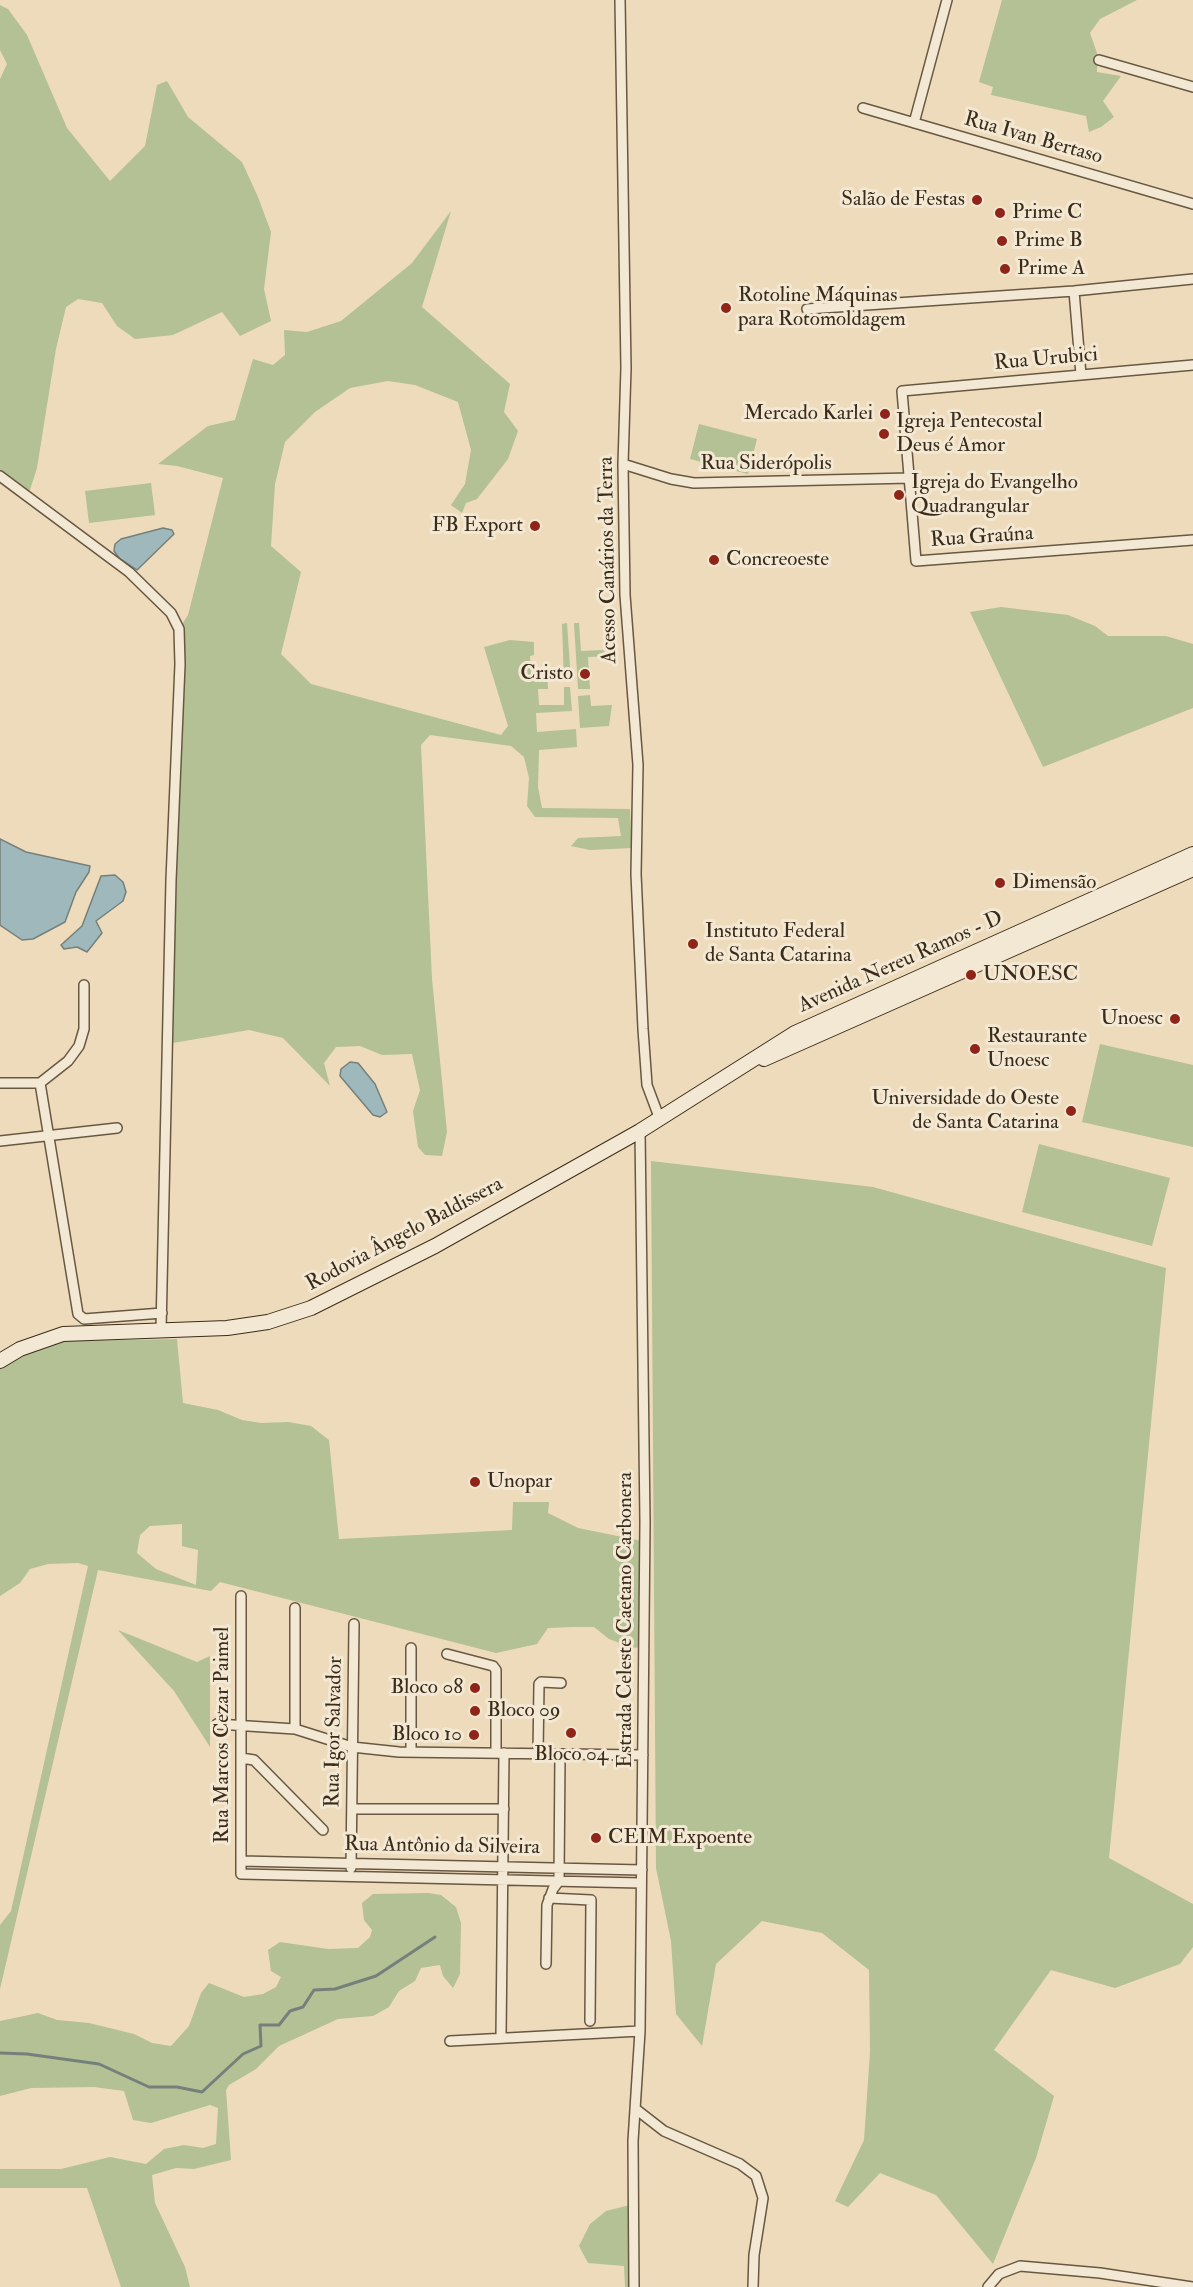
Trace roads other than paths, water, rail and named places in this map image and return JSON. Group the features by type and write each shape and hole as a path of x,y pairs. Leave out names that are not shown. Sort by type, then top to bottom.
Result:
{"street":[{"name":"Acesso Canários da Terra","path":"621,0 626,368 623,464 625,595 638,765 636,874 642,1010 647,1085 659,1117"},
{"path":"914,123 947,0"},
{"path":"1099,60 1193,87"},
{"name":"Rua Ivan Bertaso","path":"863,108 1193,204"},
{"path":"807,309 1074,291 1193,279"},
{"path":"1074,291 1081,375"},
{"name":"Rua Urubici","path":"910,478 902,390 1193,365"},
{"name":"Rua Siderópolis","path":"623,464 671,479 694,483 910,478"},
{"path":"0,476 129,572 171,613 179,629 180,664 171,880 161,1330"},
{"name":"Rua Graúna","path":"910,478 916,561 1193,540"},
{"name":"Avenida Nereu Ramos - D","path":"640,1131 729,1073 800,1045 1127,891 1193,854"},
{"name":"Avenida Nereu Ramos - D","path":"1127,891 1193,870"},
{"path":"0,1083 40,1083 68,1061 79,1046 84,1029 84,985"},
{"path":"40,1083 46,1134 78,1314 84,1319 162,1313"},
{"path":"0,1142 46,1134 117,1128"},
{"name":"Rodovia Ângelo Baldissera","path":"0,1361 20,1349 63,1334 258,1324 311,1308 435,1246 640,1131"},
{"name":"Estrada Celeste Caetano Carbonera","path":"634,2287 633,2141 637,2110 640,2031 645,1446 640,1131"},
{"name":"Rua Marcos Cezar Paimel","path":"241,1596 241,1874"},
{"path":"295,1608 295,1730"},
{"name":"Rua Igor Salvador","path":"351,1876 354,1624"},
{"path":"411,1648 411,1752"},
{"path":"447,1654 493,1666 496,1670 504,1809 501,2037"},
{"path":"538,1754 539,1684 541,1682 561,1683"},
{"path":"217,1724 295,1730 352,1747 411,1752 643,1755"},
{"path":"546,1964 549,1898 559,1881 560,1868 560,1754"},
{"path":"241,1758 254,1760 323,1830"},
{"path":"352,1809 504,1809"},
{"name":"Rua Antônio da Silveira","path":"241,1861 642,1870"},
{"name":"Rua Antônio da Silveira","path":"241,1874 641,1883"},
{"path":"549,1898 591,1900 590,2021"},
{"path":"450,2041 640,2031"},
{"path":"637,2110 664,2131 740,2164 756,2176 763,2198 754,2255 753,2287"},
{"path":"988,2287 999,2274 1020,2266 1133,2277 1192,2287"}],"water":[{"path":"163,528 172,530 174,534 137,570 119,558 114,551 115,544 121,539"},
{"path":"0,839 26,852 90,866 89,872 76,892 65,922 33,939 22,940 0,925"},
{"path":"115,875 123,882 126,892 123,901 96,921 102,933 87,952 77,947 64,949 61,945 82,926 101,876"},
{"path":"350,1062 358,1063 375,1084 387,1112 380,1117 373,1115 340,1076 341,1069"}],"waterway":[{"path":"0,2053 27,2054 99,2064 149,2087 177,2087 202,2092 243,2054 261,2046 260,2025 279,2025 290,2011 303,2007 314,1990 335,1989 376,1976 435,1937"}],"place":[{"name":"Salão de Festas","path":"977,200"},
{"name":"Prime C","path":"1000,213"},
{"name":"Prime B","path":"1002,241"},
{"name":"Prime A","path":"1005,269"},
{"name":"Rotoline Máquinas para Rotomoldagem","path":"726,308"},
{"name":"Mercado Karlei","path":"885,414"},
{"name":"Igreja Pentecostal Deus é Amor","path":"884,434"},
{"name":"Igreja do Evangelho Quadrangular","path":"899,495"},
{"name":"FB Export","path":"535,526"},
{"name":"Concreoeste","path":"714,560"},
{"name":"Cristo","path":"585,674"},
{"name":"Dimensão","path":"1000,883"},
{"name":"Instituto Federal de Santa Catarina","path":"693,944"},
{"name":"UNOESC","path":"971,975"},
{"name":"Unoesc","path":"1175,1019"},
{"name":"Restaurante Unoesc","path":"975,1049"},
{"name":"Universidade do Oeste de Santa Catarina","path":"1071,1111"},
{"name":"Unopar","path":"475,1482"},
{"name":"Bloco 08","path":"475,1688"},
{"name":"Bloco 09","path":"475,1711"},
{"name":"Bloco 04","path":"571,1733"},
{"name":"Bloco 10","path":"474,1735"},
{"name":"CEIM Expoente","path":"596,1838"}]}
